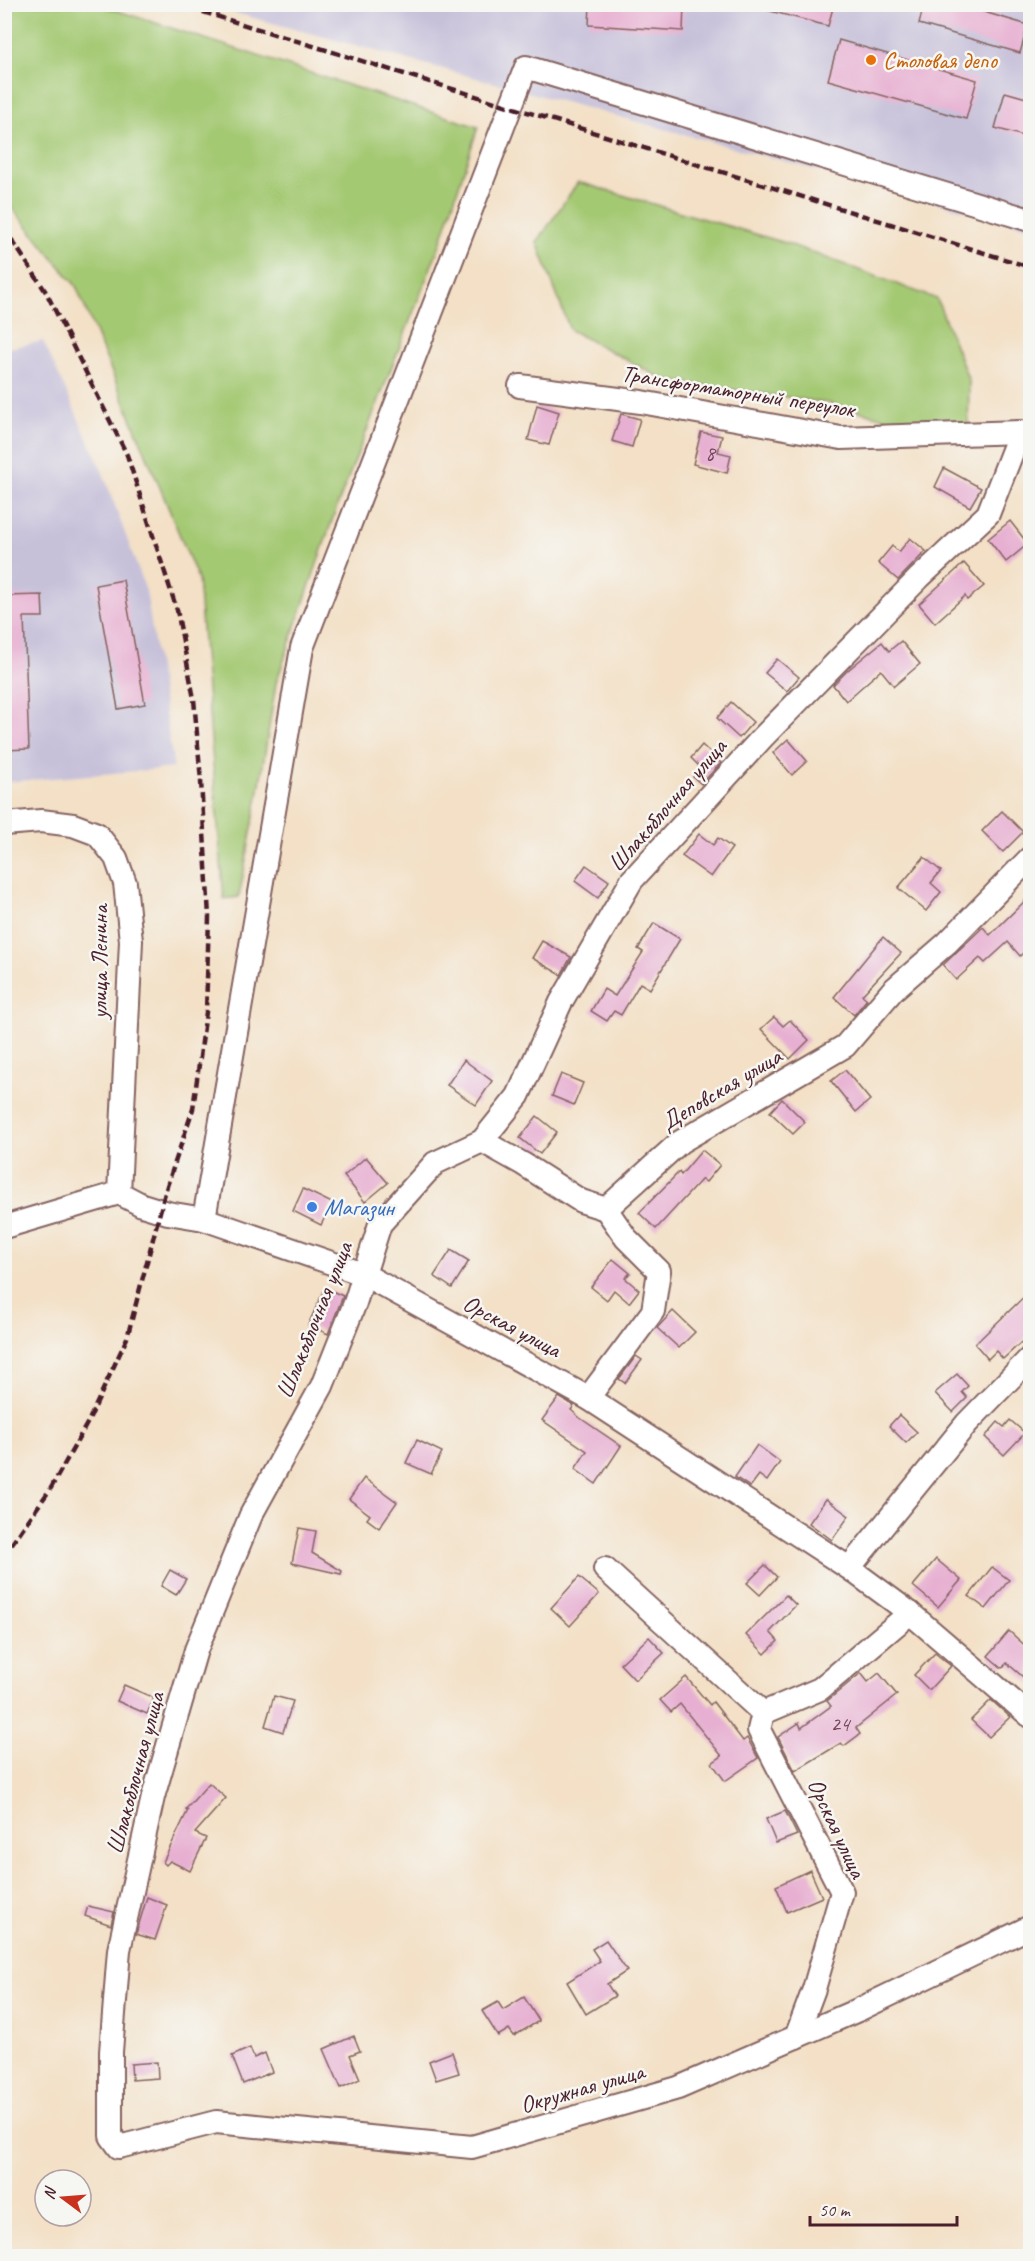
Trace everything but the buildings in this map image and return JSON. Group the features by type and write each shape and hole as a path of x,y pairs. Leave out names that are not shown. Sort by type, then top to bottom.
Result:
{"street":[{"path":"204,1219 302,648 526,67 1030,220"},
{"name":"Трансформаторный переулок","path":"520,386 641,402 841,438 1025,436"},
{"name":"Шлакоблочная улица","path":"119,2147 111,2136 111,2052 120,1950 153,1797 196,1650 251,1515 322,1386 355,1303 380,1224 435,1163 482,1141 518,1096 561,1002 632,880 763,737 920,577 988,514 1025,436"},
{"name":"улица Ленина","path":"4,824 41,821 73,825 97,834 116,858 124,883 131,940 119,1193"},
{"name":"Деповская улица","path":"606,1209 680,1142 845,1046 893,990 947,943 1030,858"},
{"path":"482,1141 581,1201 606,1209 626,1238 659,1271 653,1311 588,1398"},
{"path":"4,1227 119,1193"},
{"name":"Орская улица","path":"119,1193 142,1205 168,1213 204,1219 363,1274 588,1398 849,1568 910,1613 1030,1716"},
{"path":"849,1568 967,1423 1030,1358"},
{"path":"605,1569 764,1713 820,1689 910,1613"},
{"name":"Орская улица","path":"764,1713 759,1730 842,1892 814,1989 796,2037"},
{"name":"Окружная улица","path":"119,2147 216,2122 472,2147 678,2088 858,2010 1030,1927"}],"shaded area":[{"path":"206,5 1030,5 1030,228"},
{"path":"43,341 102,470 146,591 174,768 5,782 5,349"}],"green space":[{"path":"4,5 100,5 478,127 440,244 336,509 276,683 239,897 224,899 198,579 76,286 5,199"},
{"path":"578,182 789,244 937,299 969,381 968,440 828,403 665,380 570,330 537,242"}],"railway":[{"path":"177,4 1030,267"},
{"path":"4,228 46,292 127,455 177,610 194,699 209,917 206,1012 193,1109 166,1189 127,1338 89,1420 51,1488 4,1555"}],"place":[{"name":"Столовая депо","path":"871,60"},
{"name":"Магазин","path":"312,1207"}]}
